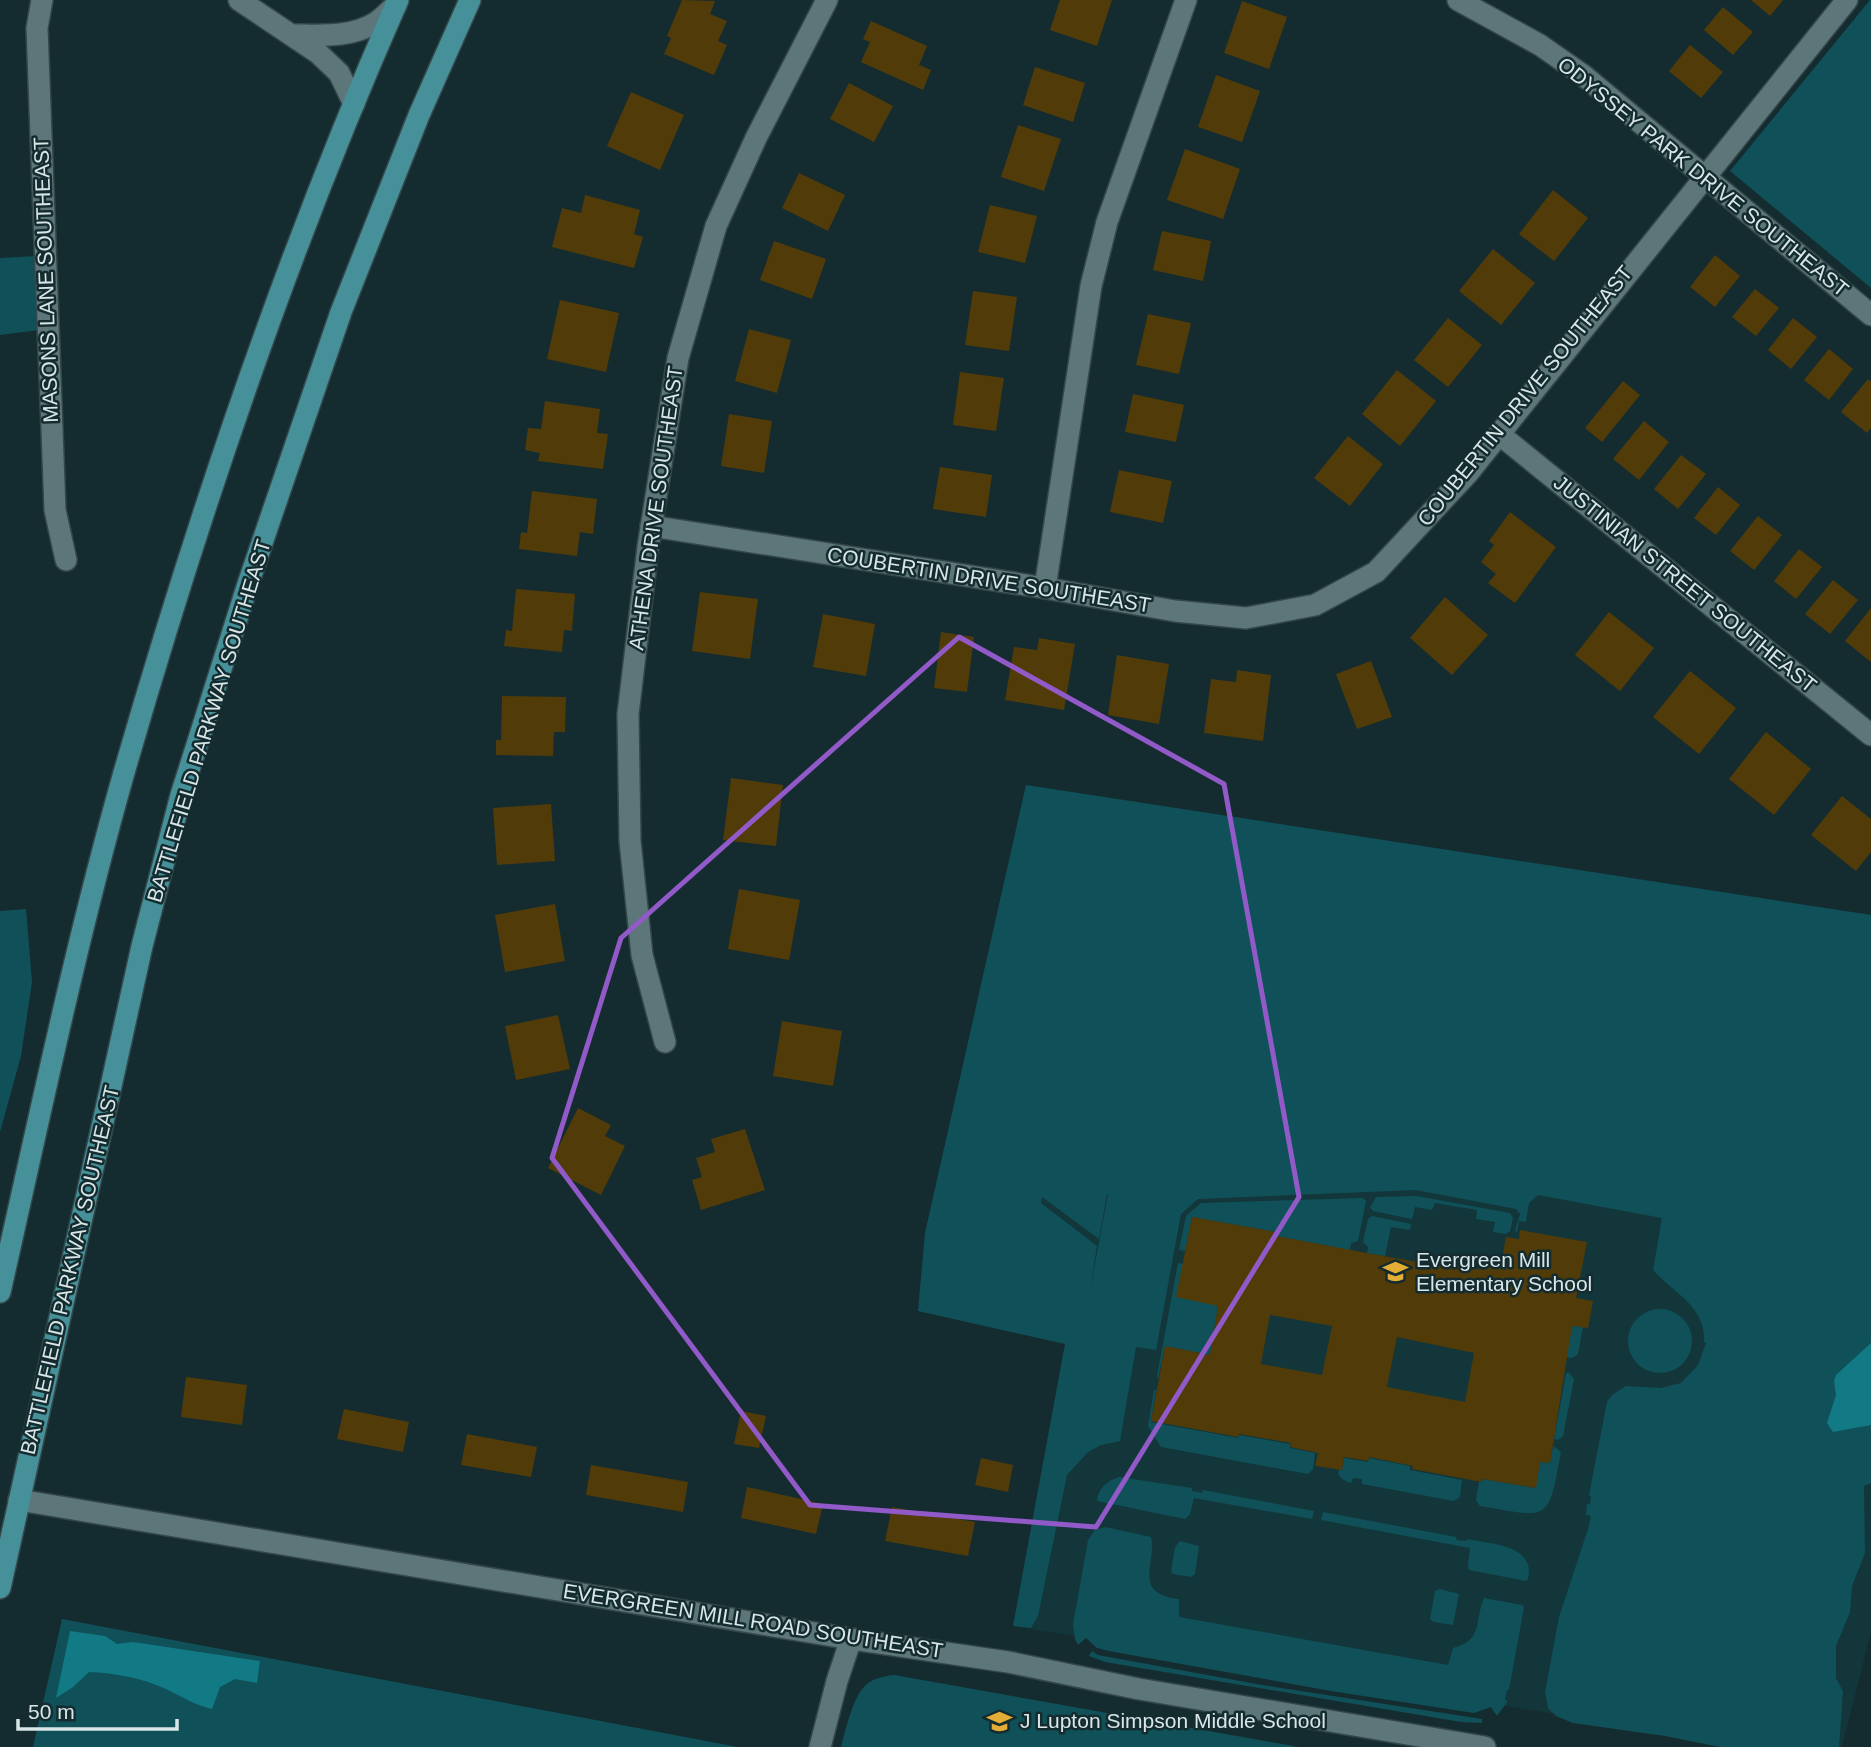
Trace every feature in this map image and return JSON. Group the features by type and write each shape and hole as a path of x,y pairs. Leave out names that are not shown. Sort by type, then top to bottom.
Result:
{"main road":[{"name":"BATTLEFIELD PARKWAY SOUTHEAST","path":"0,1588 10,1498 142,946 181,795 248,584 341,312 419,115 470,0"},
{"path":"0,1292 89,907 141,715 206,501 290,265 397,3"}],"street":[{"name":"MASONS LANE SOUTHEAST","path":"42,0 37,28 51,436 55,510 66,560"},
{"path":"239,0 318,53 339,73 354,104"},
{"name":"ATHENA DRIVE SOUTHEAST","path":"665,1042 642,955 630,841 628,714 651,527 678,358 716,226 756,138 827,0"},
{"path":"1045,588 1091,286 1107,222 1186,0"},
{"name":"ODYSSEY PARK DRIVE SOUTHEAST","path":"1459,0 1541,45 1583,75 1871,315"},
{"name":"COUBERTIN DRIVE SOUTHEAST","path":"651,527 1045,588 1175,611 1246,618 1315,605 1376,572 1469,472 1847,0"},
{"path":"292,35 332,36 356,31 374,23 397,3"},
{"name":"JUSTINIAN STREET SOUTHEAST","path":"1499,434 1871,735"},
{"name":"EVERGREEN MILL ROAD SOUTHEAST","path":"10,1498 851,1639 1008,1662 1139,1689 1485,1747"},
{"path":"820,1747 851,1639"}],"highlighted area":[{"path":"959,637 1224,784 1299,1197 1096,1527 810,1505 552,1158 621,938"}],"shaded area":[{"path":"1871,0 1871,288 1730,171"},
{"path":"37,256 39,330 0,335 0,258"},
{"name":"Evergreen Mill Elementary School","path":"1026,785 1871,915 1871,1632 1842,1747 1758,1747 1013,1626 1065,1344 918,1311 925,1233"},
{"name":"Evergreen Mill Elementary School","path":"1026,785 1871,915 1871,1483 1864,1486 1865,1553 1852,1586 1850,1612 1836,1646 1836,1678 1843,1691 1839,1747 1720,1747 1573,1723 1556,1716 1548,1708 1545,1692 1559,1617 1591,1516 1586,1515 1587,1504 1590,1504 1589,1495 1607,1402 1612,1395 1626,1386 1661,1388 1681,1383 1698,1365 1706,1343 1700,1319 1694,1310 1653,1270 1662,1218 1538,1195 1529,1203 1526,1222 1519,1221 1517,1232 1515,1231 1520,1214 1516,1209 1416,1190 1198,1199 1181,1214 1156,1350 1136,1347 1120,1441 1101,1445 1088,1452 1067,1475 1038,1616 1031,1628 1013,1626 1065,1344 918,1311 925,1233","holes":["1108,1194 1090,1291 1097,1246 1041,1203 1042,1197 1099,1239"]},
{"path":"26,909 32,982 21,1056 0,1132 0,911"},
{"path":"1416,1196 1510,1213 1513,1218 1510,1231 1506,1234 1493,1232 1495,1222 1476,1219 1477,1210 1435,1203 1432,1210 1415,1207 1412,1219 1373,1211 1370,1207 1376,1197"},
{"path":"1363,1198 1366,1201 1358,1241 1351,1243 1350,1250 1276,1236 1276,1232 1192,1217 1185,1251 1179,1250 1186,1216 1201,1203"},
{"path":"1372,1216 1411,1224 1410,1230 1391,1227 1385,1256 1367,1253 1368,1247 1363,1242 1368,1219"},
{"path":"1178,1263 1183,1264 1218,1306 1210,1355 1165,1346 1158,1379 1157,1376"},
{"path":"1660,1309 1678,1315 1686,1323 1692,1341 1686,1359 1678,1367 1660,1373 1642,1367 1634,1359 1628,1341 1634,1323 1642,1315"},
{"path":"1572,1326 1583,1327 1578,1354 1572,1358 1566,1357"},
{"path":"1871,1343 1871,1425 1833,1432 1827,1423 1836,1395 1836,1375"},
{"path":"1566,1373 1574,1379 1563,1436 1558,1440 1554,1439"},
{"path":"1154,1390 1151,1422 1238,1438 1239,1435 1290,1444 1290,1448 1315,1453 1313,1469 1308,1474 1161,1447 1148,1426"},
{"path":"1553,1446 1561,1452 1553,1492 1542,1510 1520,1513 1480,1506 1476,1500 1479,1482 1483,1479 1535,1488 1540,1462 1550,1463"},
{"path":"1344,1458 1368,1462 1369,1458 1410,1466 1410,1470 1462,1480 1460,1497 1454,1501 1362,1484 1362,1479 1353,1478 1351,1483 1338,1474 1339,1470 1342,1470"},
{"path":"1119,1477 1314,1511 1312,1519 1194,1498 1190,1514 1185,1519 1097,1501 1104,1486"},
{"path":"1323,1512 1509,1548 1525,1559 1529,1568 1528,1579 1526,1581 1469,1570 1470,1548 1321,1520"},
{"path":"1105,1527 1151,1537 1151,1584 1164,1596 1179,1599 1179,1617 1448,1665 1453,1648 1470,1640 1474,1635 1484,1598 1522,1605 1524,1607 1505,1700 1508,1701 1497,1716 1491,1707 1474,1713 1331,1691 1109,1651 1097,1648 1086,1638 1078,1645 1073,1625 1088,1540 1095,1530"},
{"path":"1180,1541 1199,1546 1195,1574 1191,1577 1171,1572 1175,1547"},
{"path":"1439,1589 1459,1594 1453,1625 1430,1619 1435,1591"},
{"path":"62,1619 738,1747 33,1747"},
{"path":"70,1631 105,1636 117,1644 133,1642 260,1661 257,1683 235,1679 220,1687 212,1709 148,1682 89,1672 56,1698"},
{"path":"1092,1651 1098,1655 1262,1685 1482,1719 1482,1723 1461,1722 1105,1662 1089,1656"},
{"name":"J Lupton Simpson Middle School","path":"894,1675 1299,1747 841,1747 851,1713 862,1689 873,1680"}],"building":[{"path":"682,0 715,1 710,14 727,21 718,41 727,45 714,75 664,54 671,38 667,36"},
{"path":"1060,0 1112,0 1097,46 1050,30"},
{"path":"1751,0 1783,0 1770,16"},
{"path":"1242,1 1287,17 1269,69 1224,53"},
{"path":"1723,7 1753,32 1733,55 1704,30"},
{"path":"871,21 927,46 919,65 931,70 923,90 861,62 870,42 863,39"},
{"path":"1690,45 1723,72 1701,98 1669,71"},
{"path":"1035,67 1085,83 1073,122 1023,105"},
{"path":"1216,75 1260,91 1242,142 1198,127"},
{"path":"849,83 893,106 874,142 830,119"},
{"path":"631,92 684,115 660,170 607,146"},
{"path":"1018,125 1061,139 1044,191 1001,177"},
{"path":"1185,149 1240,169 1223,219 1167,200"},
{"path":"799,173 845,195 828,231 782,208"},
{"path":"1553,190 1588,218 1554,261 1519,234"},
{"path":"585,195 640,210 634,234 643,237 634,268 552,247 562,208 581,213"},
{"path":"990,205 1037,216 1025,263 978,252"},
{"path":"1162,231 1211,241 1203,281 1153,270"},
{"path":"774,241 826,259 812,299 760,280"},
{"path":"1493,249 1535,283 1501,325 1459,291"},
{"path":"1715,255 1740,276 1715,307 1690,287"},
{"path":"1755,289 1779,308 1756,336 1732,317"},
{"path":"973,291 1017,297 1009,351 965,345"},
{"path":"560,300 619,313 606,372 547,359"},
{"path":"1148,314 1191,323 1179,374 1136,365"},
{"path":"1448,318 1482,345 1448,387 1414,360"},
{"path":"1793,318 1817,337 1791,369 1768,350"},
{"path":"749,329 791,340 777,393 735,381"},
{"path":"1829,349 1853,369 1829,400 1804,380"},
{"path":"1397,370 1436,401 1400,446 1362,414"},
{"path":"960,372 1004,378 996,431 953,425"},
{"path":"1868,379 1871,382 1871,428 1867,433 1841,412"},
{"path":"1623,381 1640,395 1602,442 1585,428"},
{"path":"1133,394 1184,405 1176,442 1125,432"},
{"path":"545,401 600,409 597,433 608,434 603,469 538,461 540,453 525,450 528,428 541,429"},
{"path":"729,414 772,421 764,473 721,466"},
{"path":"1644,421 1669,442 1639,480 1613,459"},
{"path":"1348,436 1383,464 1350,506 1314,478"},
{"path":"1681,455 1706,474 1678,509 1654,489"},
{"path":"940,467 992,475 986,517 933,509"},
{"path":"1119,470 1172,481 1163,523 1110,512"},
{"path":"1718,487 1740,505 1716,535 1694,518"},
{"path":"532,491 597,499 593,534 580,532 577,556 519,549 521,532 527,533"},
{"path":"1510,512 1556,547 1515,603 1488,583 1496,574 1481,562 1494,545 1489,541"},
{"path":"1758,516 1782,535 1754,570 1730,551"},
{"path":"1799,549 1822,567 1796,599 1774,581"},
{"path":"1833,580 1858,600 1830,634 1805,614"},
{"path":"516,589 575,594 572,631 564,630 562,652 504,646 506,630 512,631"},
{"path":"700,592 758,599 750,659 692,651"},
{"path":"1445,597 1488,635 1452,675 1410,638"},
{"path":"1871,608 1871,662 1845,641"},
{"path":"1609,612 1654,648 1620,691 1575,655"},
{"path":"823,614 875,624 866,676 813,667"},
{"path":"941,632 974,637 967,692 934,688"},
{"path":"1039,638 1075,644 1064,710 1005,700 1014,647 1037,650"},
{"path":"1117,655 1169,664 1159,724 1108,715"},
{"path":"1371,661 1392,717 1357,729 1336,674"},
{"path":"1237,670 1271,675 1263,741 1204,733 1211,679 1236,682"},
{"path":"1690,671 1736,708 1699,754 1653,717"},
{"path":"502,696 566,697 565,732 554,732 553,756 496,755 496,740 501,740"},
{"path":"1766,732 1811,769 1774,815 1729,779"},
{"path":"731,778 783,785 776,846 723,840"},
{"path":"1842,796 1871,819 1871,852 1856,871 1811,835"},
{"path":"551,804 555,861 497,865 493,808"},
{"path":"739,889 800,900 789,960 728,949"},
{"path":"555,904 565,961 505,972 495,915"},
{"path":"558,1015 570,1069 516,1080 505,1026"},
{"path":"782,1021 842,1031 833,1086 773,1076"},
{"path":"578,1108 611,1125 605,1136 625,1146 601,1195 548,1168"},
{"path":"745,1129 765,1190 701,1210 692,1180 702,1177 696,1158 715,1152 711,1139"},
{"path":"1192,1217 1276,1232 1276,1236 1367,1253 1434,1265 1434,1262 1484,1270 1485,1266 1500,1268 1506,1237 1519,1239 1520,1230 1587,1242 1576,1298 1593,1301 1588,1328 1572,1326 1550,1463 1540,1462 1536,1488 1482,1479 1482,1482 1412,1469 1413,1466 1369,1457 1368,1461 1344,1457 1342,1470 1315,1466 1318,1453 1290,1447 1291,1443 1239,1434 1238,1437 1151,1421 1165,1346 1210,1355 1218,1306 1176,1297","holes":["1270,1315 1332,1326 1322,1375 1261,1364","1397,1337 1474,1353 1465,1402 1387,1387"]},
{"path":"186,1377 247,1385 242,1425 181,1417"},
{"path":"344,1409 409,1422 403,1452 337,1439"},
{"path":"741,1411 766,1416 759,1448 734,1444"},
{"path":"467,1434 537,1447 531,1477 461,1465"},
{"path":"981,1458 1013,1465 1008,1492 975,1485"},
{"path":"591,1465 688,1482 683,1512 586,1495"},
{"path":"747,1487 823,1504 816,1534 741,1518"},
{"path":"892,1507 975,1522 968,1556 885,1541"}],"place":[{"name":"Evergreen Mill Elementary School","path":"1396,1272"},
{"name":"J Lupton Simpson Middle School","path":"1000,1721"}]}
